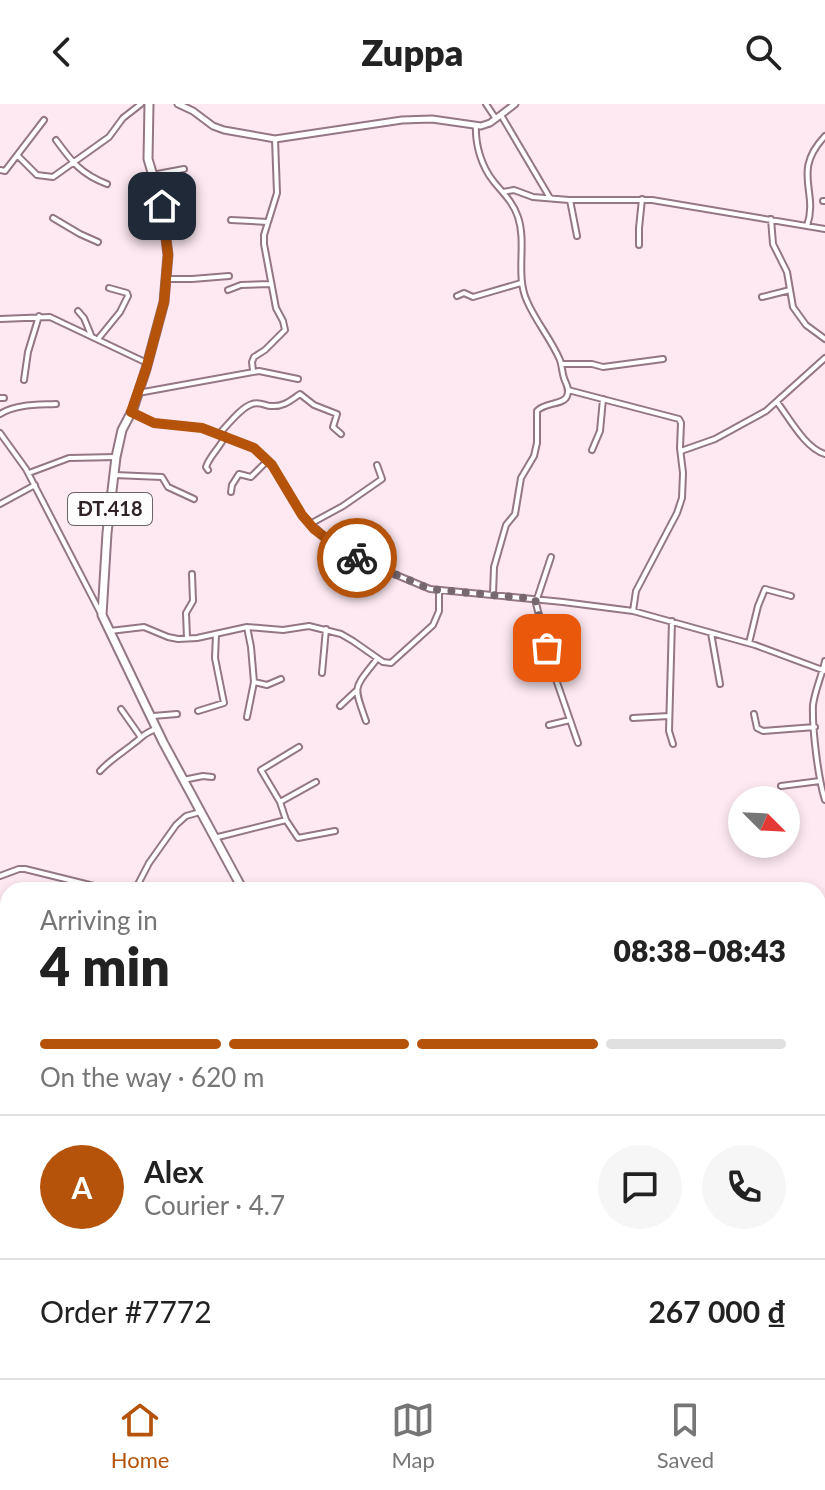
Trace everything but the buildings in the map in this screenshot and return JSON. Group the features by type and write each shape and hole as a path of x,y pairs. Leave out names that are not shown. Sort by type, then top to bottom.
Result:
{"main road":[{"name":"ĐT.418","path":"102,615 116,457 164,302 168,255 162,206 148,159 149,104"},
{"path":"102,615 156,729 239,882"}],"street":[{"path":"18,156 37,175 53,177 109,137 123,118 141,104"},
{"path":"486,104 499,117 550,198"},
{"path":"183,105 213,126 275,139 402,120 432,119 486,125 515,104"},
{"path":"0,170 4,172 44,120"},
{"path":"476,125 480,155 490,177 513,205 520,224 521,283 532,312 562,364 568,390 564,401 541,406 537,411 534,456 521,478 515,514 506,525 494,567 493,594"},
{"path":"807,226 810,216 806,181 808,166 825,136"},
{"path":"253,371 254,357 285,330 276,308 264,244 277,193 275,139"},
{"path":"56,140 84,173 107,184"},
{"path":"152,175 184,169"},
{"path":"503,192 514,190 533,197 570,200 642,199 825,229"},
{"path":"639,245 642,199"},
{"path":"570,200 577,236"},
{"path":"53,218 98,242"},
{"path":"771,219 773,244 787,272 793,307 806,325 825,339"},
{"path":"231,220 268,222"},
{"path":"165,279 229,276"},
{"path":"457,296 464,293 473,297 521,283"},
{"path":"228,290 241,285 271,284"},
{"path":"98,339 120,312 128,296 109,288"},
{"path":"762,297 790,290"},
{"path":"78,311 91,335"},
{"path":"24,380 28,352 39,316"},
{"path":"0,319 50,317 147,363"},
{"path":"681,451 715,439 766,411 825,358"},
{"path":"562,364 603,367 663,359"},
{"path":"138,393 253,371 298,379"},
{"path":"568,390 679,419 681,423 682,498 636,591 633,611"},
{"path":"208,470 206,467 221,445 222,435 250,404 281,405 300,394 314,405 337,414 333,427 341,434"},
{"path":"592,450 600,431 603,399"},
{"path":"777,402 816,451 825,454"},
{"path":"0,414 21,406 56,404"},
{"path":"131,412 154,423 194,426 254,448 277,472 310,524 344,552 406,580 439,590 633,611 749,643 824,671"},
{"path":"0,433 29,473 102,615"},
{"path":"29,473 69,458 116,457"},
{"path":"231,492 239,474 251,477 268,460"},
{"path":"310,524 382,479 377,465"},
{"path":"114,475 162,477 168,487 194,499"},
{"path":"0,504 35,485"},
{"path":"551,557 536,599 551,665 578,743"},
{"path":"187,638 186,613 193,601 192,574"},
{"path":"110,631 140,627 175,639 247,627 283,630 309,626 326,629 353,641 377,659 391,663 430,629 438,614 439,590"},
{"path":"749,643 764,590 791,596"},
{"path":"672,621 669,731 673,744"},
{"path":"247,627 254,682 247,717"},
{"path":"322,673 326,629"},
{"path":"711,633 720,684"},
{"path":"198,711 224,703 215,658 216,634"},
{"path":"340,706 356,691 377,659"},
{"path":"825,661 813,703 822,774 820,781 825,800"},
{"path":"254,682 267,685 281,679"},
{"path":"356,691 366,721"},
{"path":"121,709 140,736"},
{"path":"150,716 177,714"},
{"path":"754,714 757,728 763,731 815,727"},
{"path":"633,718 669,716"},
{"path":"549,725 570,720"},
{"path":"100,771 140,736 156,729"},
{"path":"299,747 261,770 298,838 335,831"},
{"path":"183,780 212,777"},
{"path":"781,786 820,781"},
{"path":"280,802 316,782"},
{"path":"139,882 176,825 186,816 200,812"},
{"path":"214,838 286,820"},
{"path":"0,876 25,869 78,882"}],"way so far":[{"path":"357,558 430,589 535,599 547,648"}],"route":[{"path":"162,206 168,255 164,302 131,412 154,423 202,428 254,448 272,465 314,529 357,558"}]}
